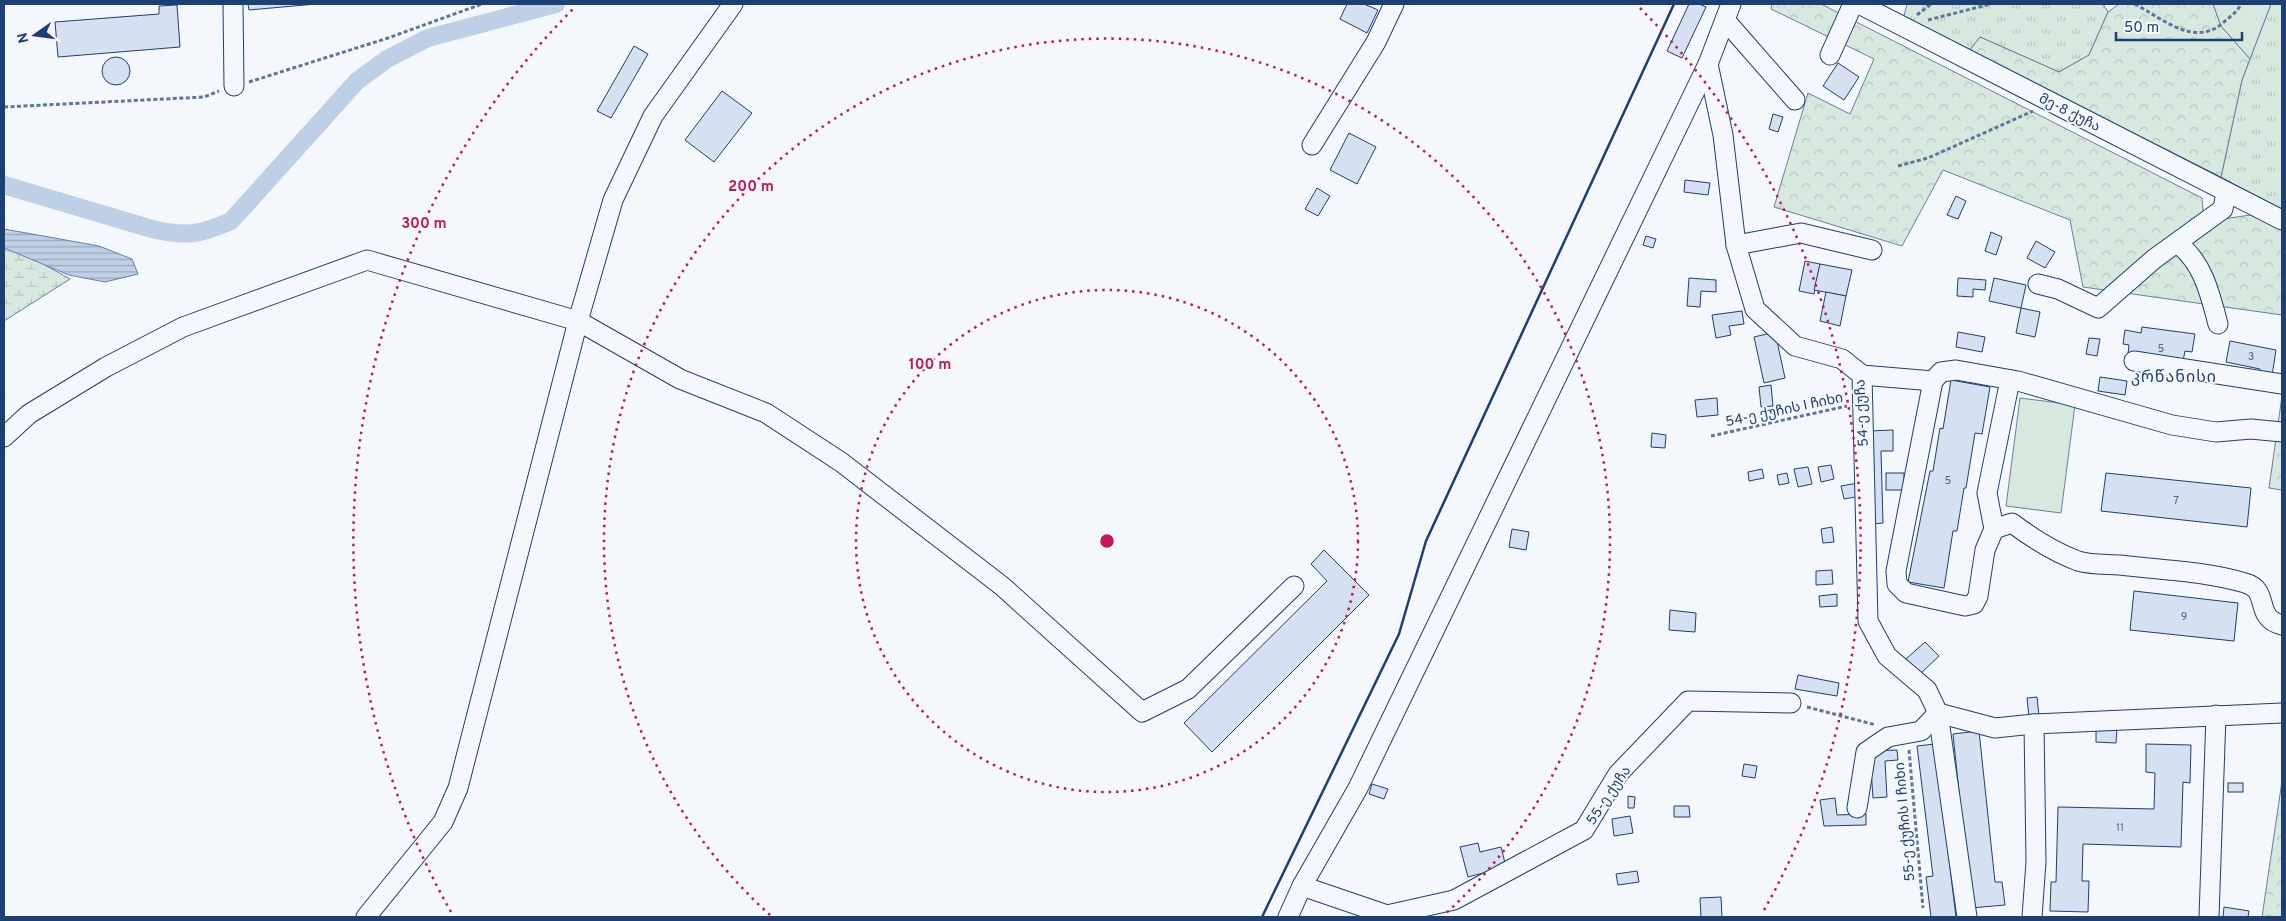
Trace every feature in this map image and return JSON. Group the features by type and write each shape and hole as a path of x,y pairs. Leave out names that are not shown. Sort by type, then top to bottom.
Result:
{"street":[{"path":"233,4 234,86"},
{"path":"366,917 443,822 458,788 578,321 614,200 653,116 733,4"},
{"path":"1312,145 1376,42 1394,4"},
{"path":"1830,55 1854,4"},
{"name":"მე-8 ქუჩა","path":"1859,4 2282,220"},
{"path":"1288,917 1302,886 1358,788 1708,64 1728,12"},
{"path":"1728,12 1795,100"},
{"name":"54-ე ქუჩა","path":"1708,64 1723,135 1736,244 1755,309 1795,346 1842,359 1862,375 1868,621 1887,656 1926,690 1938,713 1967,917"},
{"path":"2038,284 2058,289 2098,308 2154,259 2223,209 2226,192"},
{"path":"1736,244 1801,233 1872,250"},
{"path":"2177,243 2186,250 2208,284 2218,324"},
{"path":"4,437 29,414 97,372 183,327 367,260 578,321 680,379 766,413 841,462 1002,586 1142,712 1188,689 1294,586"},
{"path":"2134,362 2282,384"},
{"path":"2010,380 1987,493 1994,529 1985,550 1978,596 1974,604 1965,606 1906,593 1897,584 1896,571 1933,381 1941,372 1956,370 2010,380 2172,426 2216,432 2252,429 2282,432"},
{"path":"1862,375 1933,381"},
{"path":"1994,529 2012,523 2037,541 2080,562 2212,574 2248,583 2259,592 2266,616 2274,623 2282,625"},
{"name":"55-ე ქუჩა","path":"1302,886 1388,916 1454,900 1584,830 1618,774 1688,701 1791,703"},
{"path":"1857,808 1866,752 1888,737 1921,731 1938,713 1995,728 2034,724 2282,713"},
{"path":"2209,917 2216,715"},
{"path":"2032,917 2036,862 2034,724"}],"path":[{"path":"1903,26 1991,4"},
{"path":"2135,4 2169,24 2193,34 2217,29 2241,4"},
{"path":"1898,166 1928,158 2052,103"},
{"name":"54-ე ქუჩის I ჩიხი","path":"1711,436 1862,403"},
{"path":"1791,703 1881,726"},
{"name":"55-ე ქუჩის I ჩიხი","path":"1908,734 1923,908"}],"green space":[{"path":"1772,4 1821,4 2202,198 2204,222 2250,215 2282,228 2282,315 2083,287 2070,220 1943,170 1902,246 1774,207 1808,93 1850,114 1874,59 1771,9"},
{"path":"1907,4 2103,4 2108,12 2089,55 2059,72 1980,37 1969,51 1904,16"},
{"path":"2119,4 2213,4 2221,26 2250,59 2242,80 2221,177 1969,51 1980,37 2059,72 2089,55 2108,12"},
{"path":"2213,4 2271,4 2250,59 2221,26"},
{"path":"2271,4 2282,4 2282,211 2221,177 2242,80"},
{"path":"4,246 38,261 70,279 4,321"},
{"path":"2282,396 2282,490 2269,488"},
{"path":"2020,398 2075,405 2061,513 2006,506"},
{"path":"2282,781 2282,917 2262,917"}],"water":[{"path":"4,229 99,246 132,259 138,274 105,282 69,275 4,248"}],"building":[{"path":"248,4 316,4 249,10"},
{"path":"1347,4 1364,4 1378,10 1367,33 1340,19"},
{"path":"1689,4 1699,4 1706,7 1682,58 1667,51"},
{"path":"177,5 180,47 58,57 55,22 159,14 159,6"},
{"path":"634,46 648,54 611,118 597,111"},
{"path":"116,57 126,61 130,71 126,81 116,85 106,81 102,71 106,61"},
{"path":"1838,63 1859,77 1844,100 1823,86"},
{"path":"722,91 752,113 714,162 685,140"},
{"path":"1773,114 1783,117 1778,132 1769,129"},
{"path":"1349,133 1376,147 1357,184 1330,170"},
{"path":"1685,180 1710,183 1708,195 1684,192"},
{"path":"1317,188 1330,196 1318,216 1305,209"},
{"path":"1956,196 1966,201 1958,219 1947,215"},
{"path":"1991,232 2002,237 1996,255 1985,251"},
{"path":"1646,236 1656,239 1653,248 1643,245"},
{"path":"2036,241 2055,252 2045,268 2027,258"},
{"path":"1805,261 1820,264 1814,294 1799,291"},
{"path":"1820,264 1852,270 1846,296 1814,290"},
{"path":"1689,278 1716,280 1716,292 1701,291 1700,307 1687,306"},
{"path":"1958,278 1986,280 1985,290 1973,289 1973,297 1957,296"},
{"path":"1994,278 2026,285 2021,308 1989,301"},
{"path":"1826,292 1846,296 1840,326 1820,321"},
{"path":"2021,308 2040,312 2035,337 2016,333"},
{"path":"1742,311 1744,324 1729,326 1731,335 1716,338 1712,315"},
{"path":"2142,327 2195,334 2192,352 2185,351 2182,366 2166,359 2128,354 2129,345 2123,344 2125,330 2141,333"},
{"path":"1775,332 1785,378 1764,383 1754,337"},
{"path":"1958,332 1985,337 1982,352 1956,347"},
{"path":"2089,338 2100,339 2097,356 2086,354"},
{"path":"2230,341 2276,350 2272,376 2259,373 2260,369 2226,362"},
{"path":"2100,377 2127,381 2125,395 2098,391"},
{"path":"1951,380 1990,387 1982,434 1975,433 1957,531 1953,531 1944,588 1908,582 1930,471 1933,471 1940,428 1943,429"},
{"path":"1771,385 1773,406 1761,407 1759,387"},
{"path":"1717,398 1718,415 1697,417 1695,400"},
{"path":"1893,430 1893,451 1881,451 1883,523 1872,524 1869,431"},
{"path":"1652,433 1666,435 1665,448 1651,447"},
{"path":"1831,465 1834,479 1821,482 1818,467"},
{"path":"1808,467 1812,484 1798,487 1794,469"},
{"path":"1762,469 1764,478 1749,481 1748,472"},
{"path":"1787,473 1789,483 1779,485 1777,475"},
{"path":"1886,473 1904,473 1904,490 1886,490"},
{"path":"2106,473 2251,488 2247,527 2101,511"},
{"path":"1858,483 1861,496 1844,499 1841,486"},
{"path":"1832,527 1834,542 1823,543 1821,529"},
{"path":"1512,529 1529,532 1526,550 1509,547"},
{"path":"1324,550 1369,595 1212,752 1184,723 1327,581 1311,564"},
{"path":"1832,570 1833,584 1816,585 1816,571"},
{"path":"2134,591 2238,603 2234,641 2130,630"},
{"path":"1837,594 1837,606 1820,607 1819,596"},
{"path":"1670,610 1696,613 1695,632 1669,630"},
{"path":"1925,642 1939,656 1920,674 1906,659"},
{"path":"1798,675 1839,683 1837,696 1795,689"},
{"path":"2037,697 2039,716 2029,717 2027,698"},
{"path":"2096,727 2117,728 2116,743 2096,742"},
{"path":"1979,731 1995,882 2002,882 2005,905 1971,908 1953,734"},
{"path":"1935,744 1956,917 1931,917 1926,877 1933,876 1917,746"},
{"path":"2146,744 2191,745 2190,783 2183,782 2181,847 2083,844 2082,881 2089,881 2088,912 2050,911 2051,882 2056,882 2058,807 2154,809 2155,773 2146,772"},
{"path":"1897,750 1898,760 1885,761 1887,797 1873,798 1868,751"},
{"path":"1744,764 1757,766 1755,778 1742,776"},
{"path":"2228,783 2243,783 2243,792 2228,792"},
{"path":"1372,784 1388,789 1384,799 1369,794"},
{"path":"1628,796 1635,797 1634,808 1628,808"},
{"path":"1835,798 1837,815 1866,814 1866,825 1824,826 1820,800"},
{"path":"1674,806 1689,806 1690,817 1674,817"},
{"path":"1630,816 1633,833 1614,836 1612,819"},
{"path":"1478,843 1480,852 1501,847 1506,867 1468,877 1460,847"},
{"path":"1637,871 1639,882 1618,885 1616,874"},
{"path":"1721,897 1722,917 1701,917 1700,898"},
{"path":"2224,907 2249,911 2248,917 2223,917"}],"waterway":[{"path":"4,185 152,229 184,234 201,232 231,221 357,81 387,59 428,38 556,4"}],"wall":[{"path":"1262,917 1399,634 1426,541 1674,4"}],"district":[{"name":"კრწანისი","path":"2174,376"}]}
